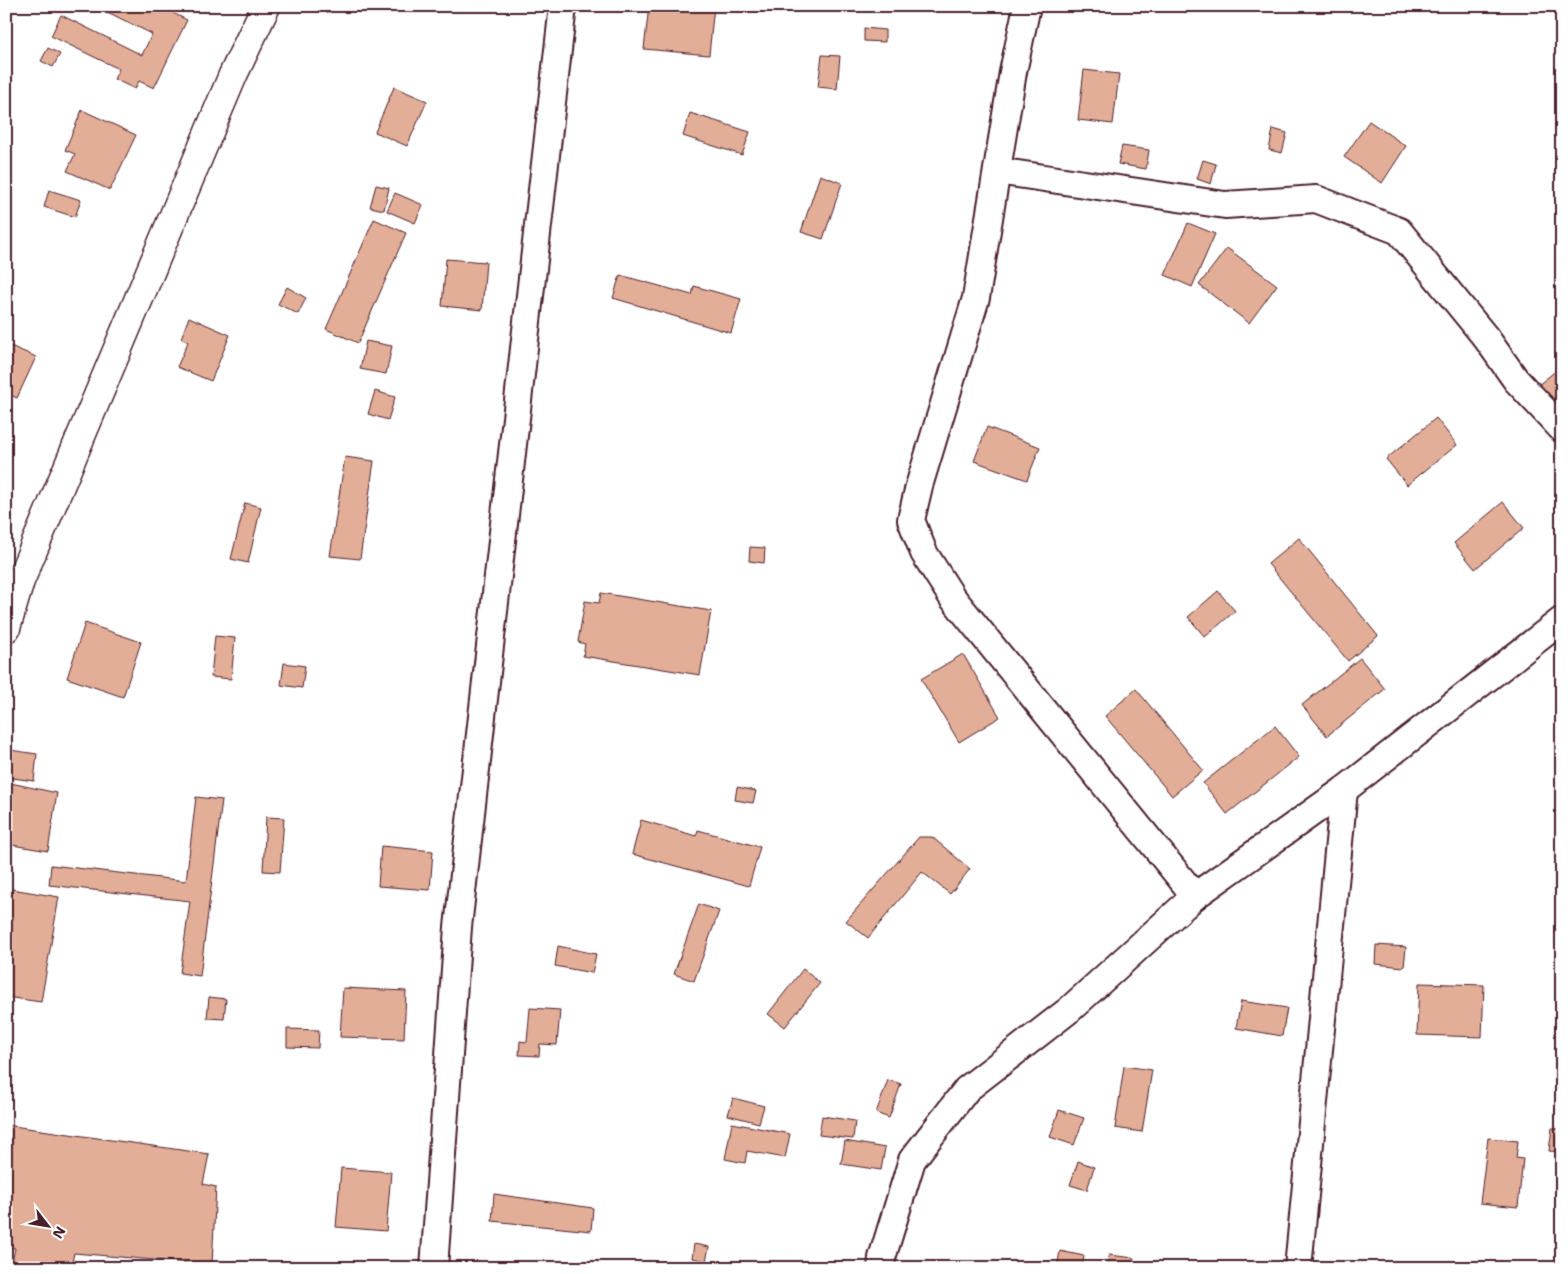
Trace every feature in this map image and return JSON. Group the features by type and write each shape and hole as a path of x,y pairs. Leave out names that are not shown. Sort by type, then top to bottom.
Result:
{"main road":[{"path":"6,628 13,580 233,75 266,6"}],"street":[{"path":"434,1268 458,927 563,6"},
{"path":"1027,6 1013,72 976,298 918,486 911,520 924,553 952,597 1195,896"},
{"path":"997,172 1225,205 1316,199 1399,230 1486,339 1516,380 1562,429"},
{"path":"881,1268 882,1258 912,1160 967,1089 1069,1010 1195,896 1344,790 1562,620"},
{"path":"1298,1268 1344,790"}],"building":[{"path":"95,6 159,6 187,20 154,88 139,81 135,89 114,79 119,69 51,36 61,15 142,55 152,34"},
{"path":"649,6 714,6 709,55 644,49"},
{"path":"864,28 885,30 885,42 864,41"},
{"path":"48,48 60,54 53,67 41,61"},
{"path":"822,55 840,56 837,89 818,87"},
{"path":"1084,70 1119,74 1113,124 1078,120"},
{"path":"394,87 427,101 407,146 375,132"},
{"path":"82,110 136,135 110,190 67,171 75,154 65,150"},
{"path":"690,113 750,132 742,155 683,136"},
{"path":"1369,121 1406,146 1382,183 1344,157"},
{"path":"1273,129 1287,133 1282,153 1269,150"},
{"path":"1122,146 1149,150 1146,169 1118,164"},
{"path":"1203,160 1216,164 1211,184 1197,179"},
{"path":"820,175 842,183 823,239 801,232"},
{"path":"376,185 389,188 384,210 370,207"},
{"path":"49,190 81,200 75,217 44,207"},
{"path":"395,193 423,205 415,223 387,211"},
{"path":"374,219 406,233 358,343 326,329"},
{"path":"1188,223 1215,234 1192,287 1165,275"},
{"path":"1227,248 1277,285 1249,323 1199,285"},
{"path":"446,259 486,262 482,310 442,306"},
{"path":"620,275 692,295 694,286 741,299 731,333 613,298"},
{"path":"287,287 306,298 298,314 278,304"},
{"path":"189,317 230,335 211,381 177,367 188,342 181,338"},
{"path":"366,341 392,346 386,374 360,369"},
{"path":"6,344 36,357 17,398 6,393"},
{"path":"1562,366 1562,409 1554,415 1533,389"},
{"path":"375,391 395,397 388,420 368,414"},
{"path":"1436,418 1457,445 1407,485 1386,459"},
{"path":"987,427 1040,447 1027,480 974,461"},
{"path":"345,457 374,461 360,559 330,556"},
{"path":"1503,502 1524,528 1475,569 1454,543"},
{"path":"245,503 261,507 248,563 231,559"},
{"path":"1299,538 1378,636 1348,661 1268,564"},
{"path":"750,547 765,548 764,563 749,561"},
{"path":"1218,591 1235,611 1205,637 1188,617"},
{"path":"601,593 711,611 700,675 583,656 585,644 578,642 585,601 599,603"},
{"path":"85,623 141,642 123,697 67,678"},
{"path":"215,636 235,638 231,679 211,677"},
{"path":"963,654 1000,717 959,742 921,679"},
{"path":"1360,658 1385,689 1327,736 1302,705"},
{"path":"284,663 305,666 302,688 281,685"},
{"path":"1136,689 1203,770 1172,796 1105,716"},
{"path":"1275,726 1299,757 1227,814 1203,783"},
{"path":"10,750 37,754 34,781 6,777"},
{"path":"6,782 57,793 48,851 6,844"},
{"path":"737,787 756,791 753,803 735,800"},
{"path":"196,797 222,800 200,976 180,973 190,901 49,885 51,865 186,881"},
{"path":"266,817 284,818 280,872 263,871"},
{"path":"641,820 696,836 698,830 760,847 749,886 632,854"},
{"path":"919,837 932,837 970,869 950,894 922,872 868,938 846,921"},
{"path":"381,846 433,851 430,890 378,886"},
{"path":"6,888 59,897 41,1002 6,997"},
{"path":"699,904 719,911 694,981 674,974"},
{"path":"1376,945 1406,947 1404,967 1375,964"},
{"path":"558,946 596,954 592,973 555,966"},
{"path":"803,969 820,983 785,1027 768,1014"},
{"path":"1419,983 1484,985 1482,1037 1417,1035"},
{"path":"343,988 406,991 404,1039 340,1037"},
{"path":"209,997 226,999 224,1019 207,1018"},
{"path":"1241,1001 1287,1008 1282,1036 1236,1028"},
{"path":"530,1008 560,1010 557,1045 540,1044 539,1056 519,1055 520,1041 527,1042"},
{"path":"287,1029 319,1030 318,1048 287,1047"},
{"path":"1124,1066 1152,1070 1142,1132 1115,1128"},
{"path":"888,1080 901,1084 889,1118 876,1113"},
{"path":"733,1098 764,1106 759,1123 728,1115"},
{"path":"1059,1110 1084,1118 1074,1145 1050,1137"},
{"path":"822,1116 855,1121 853,1139 819,1135"},
{"path":"732,1123 790,1134 785,1158 747,1151 745,1163 725,1159"},
{"path":"6,1125 209,1154 203,1184 216,1187 212,1265 74,1253 71,1268 11,1268 15,1248 6,1247"},
{"path":"1552,1128 1562,1129 1562,1152 1549,1151"},
{"path":"1488,1138 1518,1141 1516,1158 1523,1159 1518,1207 1480,1203"},
{"path":"845,1141 885,1148 881,1170 841,1164"},
{"path":"1078,1161 1094,1167 1087,1190 1070,1185"},
{"path":"341,1168 391,1172 386,1231 336,1227"},
{"path":"494,1194 593,1208 591,1231 492,1221"},
{"path":"694,1244 709,1247 706,1261 692,1258"},
{"path":"1060,1251 1084,1256 1082,1268 1057,1268"},
{"path":"1109,1255 1134,1258 1133,1268 1107,1268"}]}
